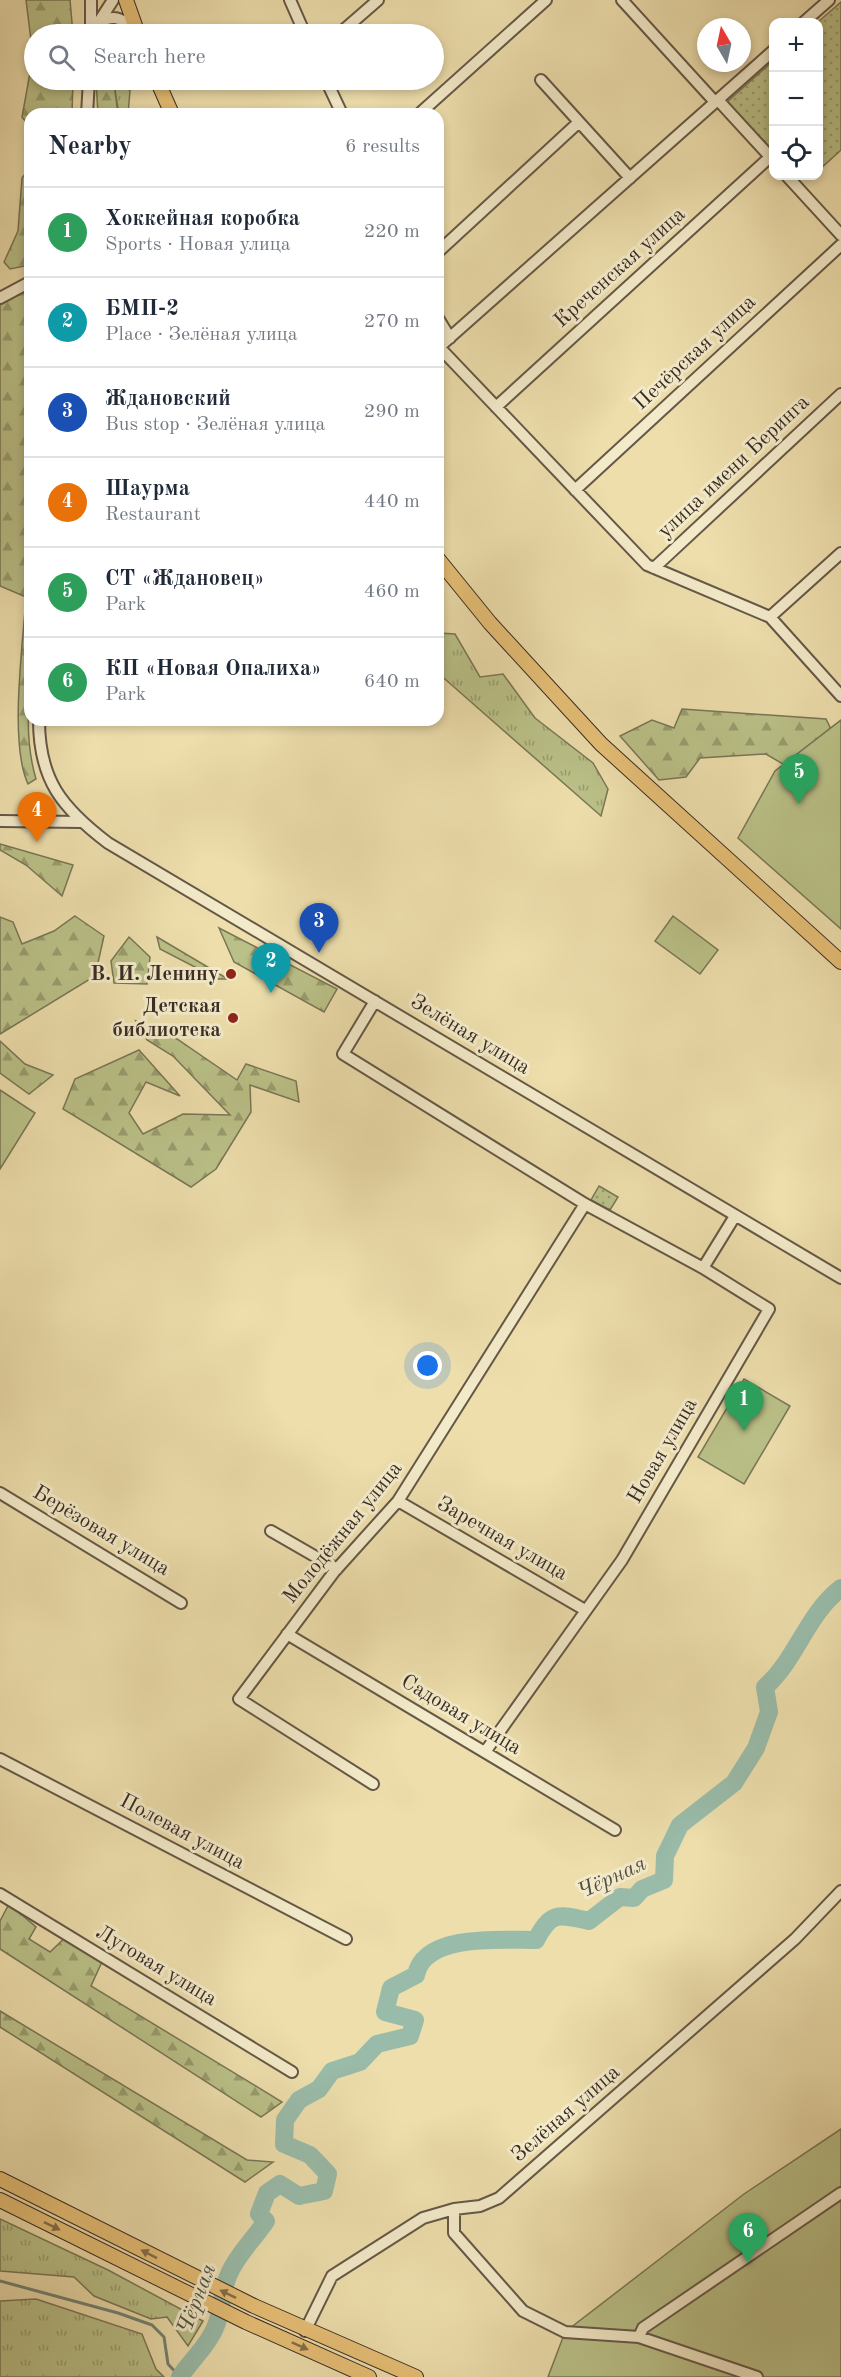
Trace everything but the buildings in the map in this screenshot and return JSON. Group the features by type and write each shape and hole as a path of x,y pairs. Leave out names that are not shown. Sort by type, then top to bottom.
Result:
{"main road":[{"path":"126,0 134,24"},
{"path":"161,90 169,108"},
{"path":"444,566 490,623 601,744 841,962"},
{"path":"0,2179 305,2331 416,2377"},
{"path":"0,2200 246,2322 369,2377"}],"street":[{"path":"91,0 91,24"},
{"path":"98,23 113,0"},
{"path":"290,0 301,24"},
{"path":"350,24 378,0"},
{"path":"426,108 546,0"},
{"path":"622,0 769,156"},
{"path":"809,18 830,0"},
{"path":"98,23 111,16 119,18 127,24"},
{"path":"444,343 769,54"},
{"path":"542,80 630,178"},
{"path":"87,108 88,90"},
{"path":"331,90 339,108"},
{"path":"444,246 579,122"},
{"name":"Креченская улица","path":"496,407 769,162"},
{"path":"791,180 841,235"},
{"name":"Печёрская улица","path":"575,490 841,245"},
{"path":"0,298 24,285"},
{"path":"444,328 450,338"},
{"path":"444,354 647,565 770,617 841,696"},
{"name":"улица имени Беринга","path":"654,568 841,394"},
{"path":"770,617 841,554"},
{"name":"Зелёная улица","path":"39,726 46,773 56,793 81,822 108,843 841,1278"},
{"path":"0,821 81,822"},
{"path":"375,1001 344,1054 585,1204 703,1268 735,1216"},
{"name":"Молодёжная улица","path":"373,1784 239,1699 337,1569 398,1501 585,1204"},
{"name":"Новая улица","path":"485,1752 622,1560 769,1309 703,1268"},
{"name":"Берёзовая улица","path":"0,1493 181,1603"},
{"name":"Заречная улица","path":"398,1501 585,1610"},
{"path":"271,1531 337,1569"},
{"name":"Садовая улица","path":"287,1634 615,1830"},
{"name":"Полевая улица","path":"0,1759 346,1939"},
{"name":"Зелёная улица","path":"305,2331 332,2276 423,2218 454,2209 480,2206 500,2198 795,1939 841,1891"},
{"name":"Луговая улица","path":"0,1893 292,2072"},
{"path":"639,2337 643,2328 841,2193"},
{"path":"454,2209 454,2233 523,2311 565,2332 639,2337 757,2377"}],"green space":[{"path":"26,0 70,0 72,24 29,24"},
{"path":"841,2 841,150 823,166 823,18"},
{"path":"769,65 769,150 727,102"},
{"path":"27,90 73,90 72,108 24,108 24,120 22,117"},
{"path":"97,90 115,90 117,108 98,108"},
{"path":"129,90 129,108 118,108 115,91"},
{"path":"24,176 24,266 10,269 4,262 18,231"},
{"path":"24,288 24,596 0,586 0,301"},
{"path":"24,620 24,726 28,726 29,744 36,779 28,784 22,766 19,744 20,666"},
{"path":"444,633 455,634 480,677 503,674 535,718 593,763 608,789 601,816 444,678"},
{"path":"682,709 826,719 832,731 793,770 766,754 700,758 686,777 659,780 620,736 652,720 674,728"},
{"path":"841,720 841,929 738,838 775,771"},
{"path":"0,844 73,865 62,896 26,865 0,850"},
{"path":"75,916 104,936 95,976 0,1034 0,917 13,922 22,944 54,931"},
{"path":"673,916 718,950 700,974 655,941"},
{"path":"219,928 337,989 324,1012 234,962"},
{"path":"129,937 150,957 147,984 114,983 111,961"},
{"path":"157,937 228,979 218,979 160,949"},
{"path":"136,1021 177,1039 237,1080 246,1064 296,1081 299,1102 250,1085 251,1112 216,1169 191,1187 63,1109 75,1079 139,1050 180,1096 146,1082 129,1113 143,1134 183,1114 230,1115 173,1056 147,1040"},
{"path":"0,1041 25,1064 53,1075 29,1094 0,1073"},
{"path":"0,1090 35,1113 0,1169"},
{"path":"599,1186 618,1197 610,1210 591,1200"},
{"path":"744,1379 790,1406 744,1484 698,1457"},
{"path":"9,1904 36,1927 29,1939 50,1952 72,1931 106,1953 91,1986 282,2102 261,2117 0,1949 0,1921"},
{"path":"0,2011 247,2160 273,2162 245,2182 0,2027"},
{"path":"841,2129 841,2377 548,2377 565,2332 744,2194"},
{"path":"0,2219 108,2270 203,2321 188,2346 167,2317 151,2319 94,2296 74,2277 0,2271"},
{"path":"36,2299 142,2334 156,2369 164,2377 0,2377 0,2301"}],"waterway":[{"name":"Чёрная","path":"180,2377 212,2335 218,2321 232,2267 266,2221 259,2214 267,2193 280,2184 299,2196 324,2191 328,2174 310,2155 284,2144 285,2120 299,2100 319,2089 332,2071 360,2062 377,2044 410,2036 415,2020 385,2012 391,1988 416,1975 422,1961 433,1952 449,1945 486,1940 536,1940 551,1919 563,1916 589,1921 620,1897 634,1898 642,1889 664,1880 665,1856 680,1825 734,1783 756,1748 769,1712 765,1687 785,1664 819,1611 841,1588"},
{"path":"0,2281 118,2313 152,2325 164,2337 168,2364 180,2377"}],"place":[{"name":"СТ «Ждановец»","path":"799,804"},
{"name":"Шаурма","path":"37,842"},
{"name":"Ждановский","path":"319,953"},
{"name":"В. И. Ленину","path":"231,974"},
{"name":"БМП-2","path":"271,993"},
{"name":"Детская библиотека","path":"233,1018"},
{"name":"Хоккейная коробка","path":"744,1431"},
{"name":"КП «Новая Опалиха»","path":"748,2263"}]}
